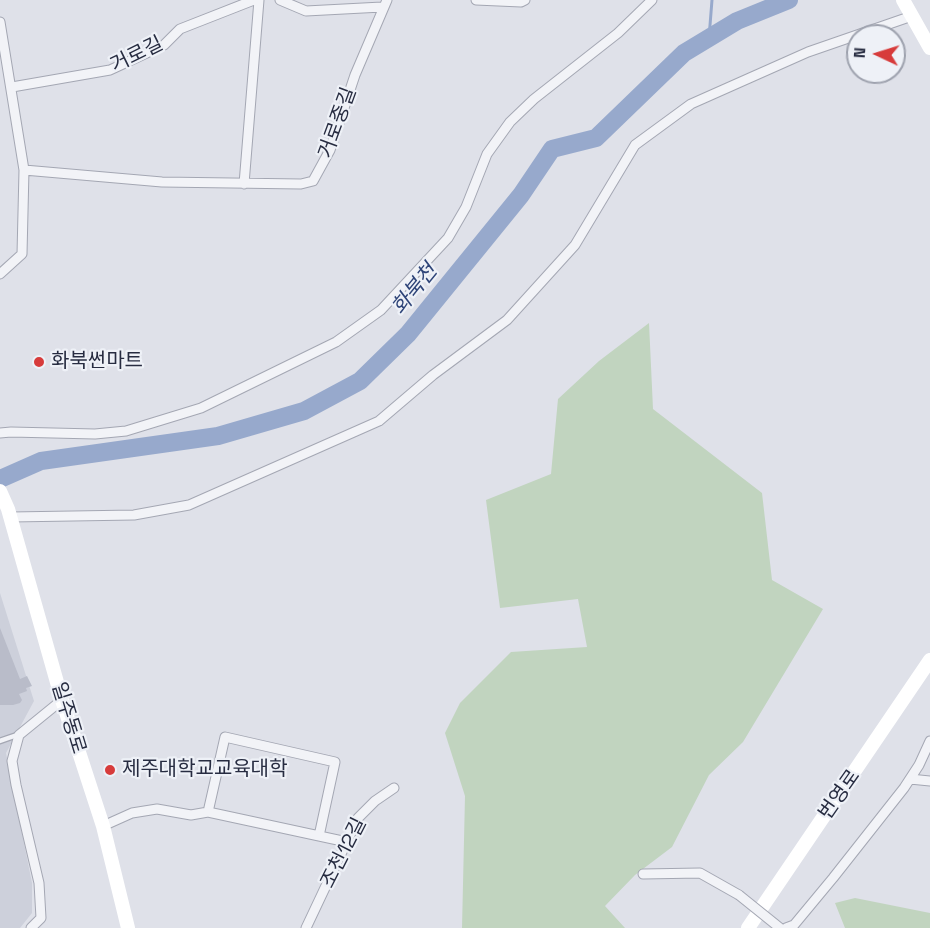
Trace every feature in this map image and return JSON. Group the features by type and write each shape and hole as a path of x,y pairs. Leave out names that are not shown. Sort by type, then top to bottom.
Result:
{"main road":[{"path":"907,7 930,48"},
{"name":"일주동로","path":"0,491 10,513 62,700 103,825 129,928"},
{"name":"번영로","path":"748,928 930,660"}],"street":[{"name":"거로길","path":"12,87 110,70 164,45 180,29 254,0"},
{"path":"244,184 259,0"},
{"path":"280,0 306,11 385,4"},
{"path":"476,0 521,2 525,0"},
{"path":"0,433 95,434 126,431 201,408 336,342 381,310 448,238 466,207 487,154 510,122 534,99 618,33 652,0"},
{"name":"거로중길","path":"24,170 162,182 301,184 313,181 330,150 355,75 385,4"},
{"path":"10,513 134,515 189,505 379,420 433,375 507,320 575,245 635,145 692,104 907,7"},
{"path":"0,22 24,170 22,254 0,274"},
{"path":"31,928 40,918 39,883 12,761 19,735 62,700"},
{"path":"208,812 225,736 335,762 319,836"},
{"path":"786,928 794,925 910,779 930,741"},
{"path":"910,779 930,781"},
{"name":"조천12길","path":"306,928 358,818 375,801 394,788"},
{"path":"103,825 132,813 157,809 192,815 208,812 347,842"},
{"path":"643,874 700,873 739,895 780,928"}],"lane":[{"path":"0,741 19,735"}],"shaded area":[{"path":"0,593 34,701 6,753 32,883 32,913 20,928 0,928"}],"green space":[{"path":"649,323 653,409 762,493 772,580 823,609 743,742 709,775 672,847 635,875 605,906 625,928 462,928 465,796 445,733 460,703 511,652 587,647 578,599 500,608 486,500 551,474 558,399 599,361"},
{"path":"855,898 930,913 930,928 845,928 835,903"}],"building":[{"path":"0,628 20,679 27,676 32,686 19,694 22,700 20,703 13,705 0,705"}],"waterway":[{"path":"709,38 712,0"},
{"name":"화북천","path":"0,479 41,461 218,436 304,411 360,381 408,334 521,195 552,149 596,138 684,53 737,21 789,0"}],"place":[{"name":"화북썬마트","path":"39,362"},
{"name":"제주대학교교육대학","path":"110,770"}]}
